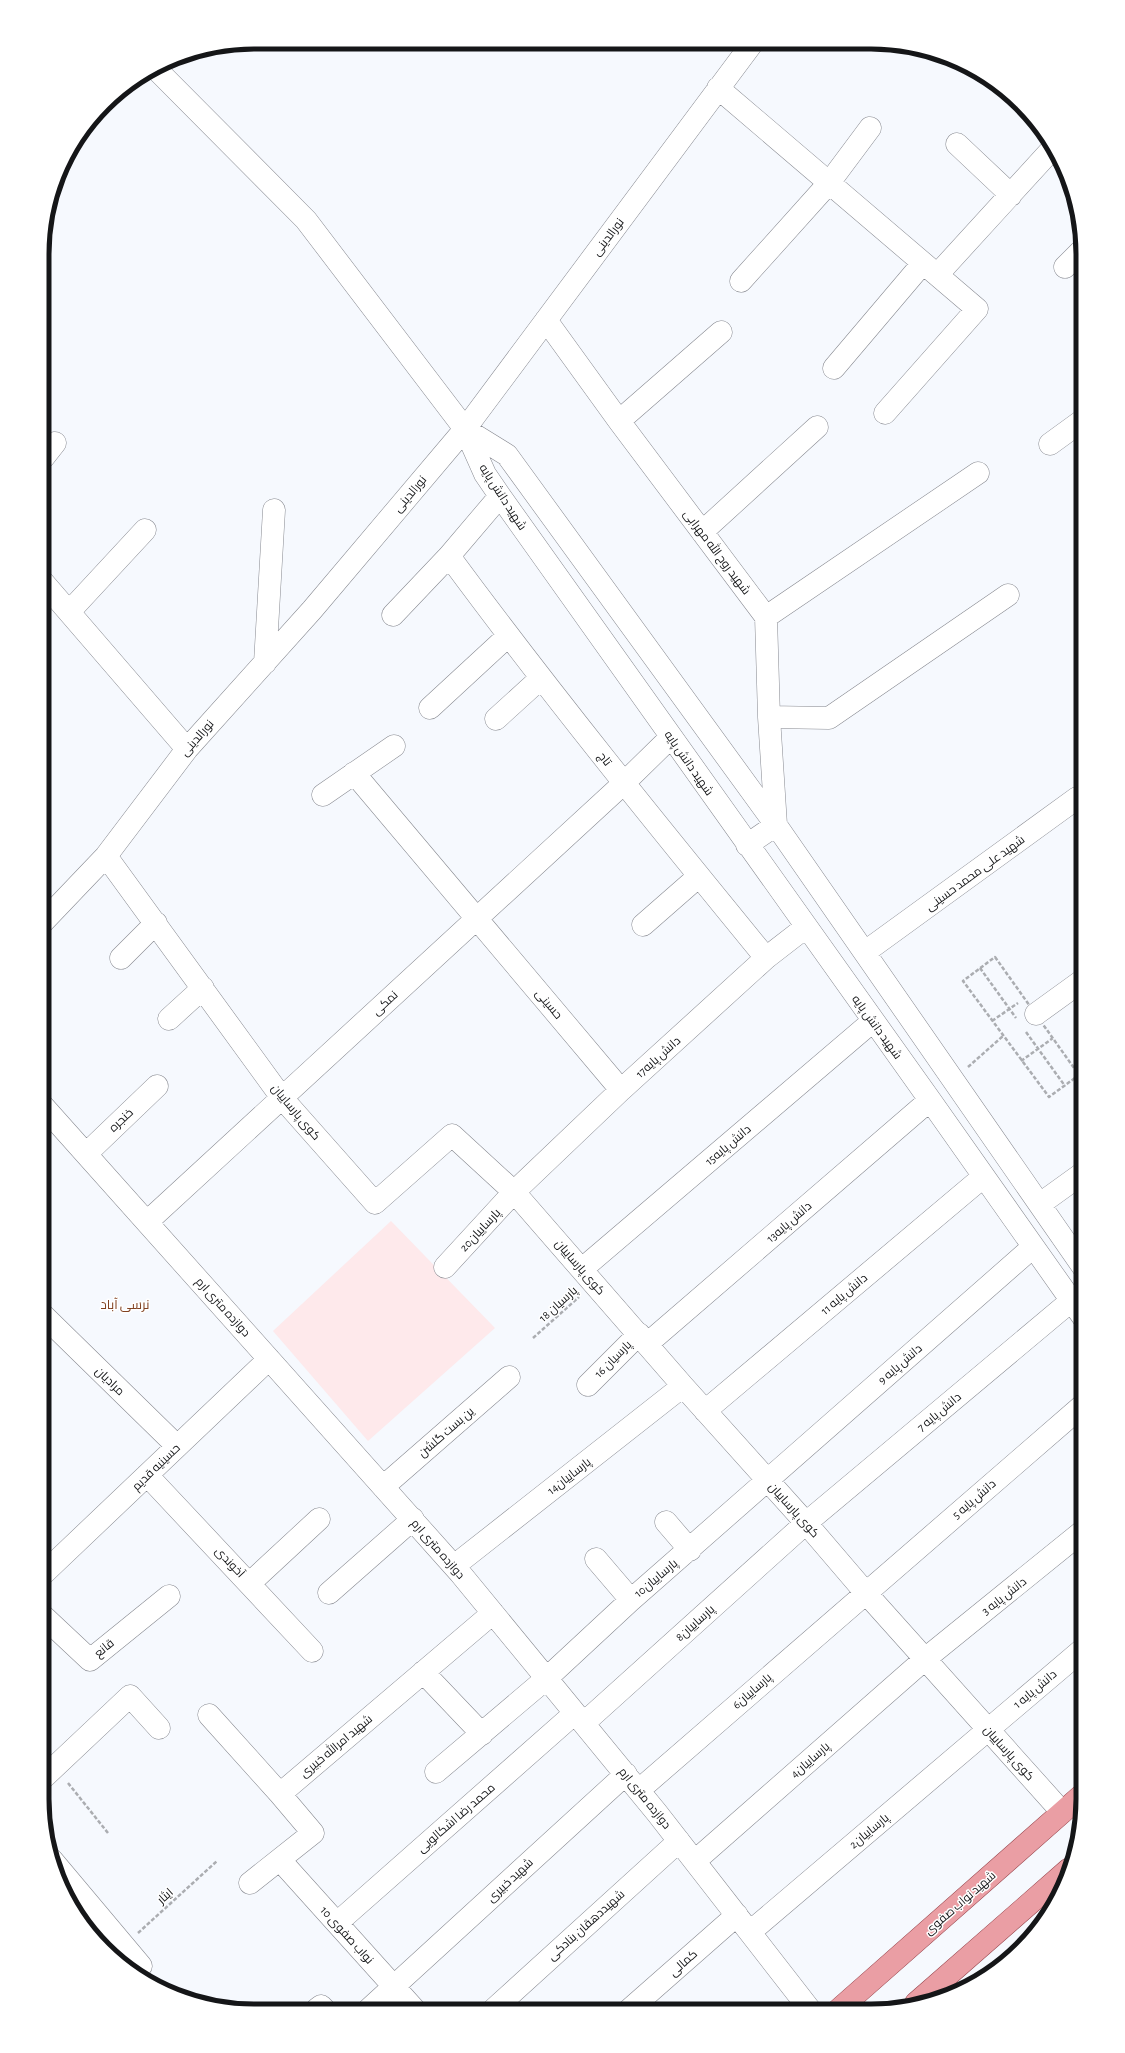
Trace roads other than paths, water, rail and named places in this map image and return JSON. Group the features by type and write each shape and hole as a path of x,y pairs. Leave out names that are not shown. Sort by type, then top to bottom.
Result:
{"main road":[{"name":"شهید نواب صفوی","path":"845,2004 1076,1799"},
{"path":"922,1997 1060,1878"}],"street":[{"name":"نورالدینی","path":"49,916 106,856 187,749 312,610 465,428 718,88 749,49"},
{"path":"160,73 306,220 465,428"},
{"path":"718,88 977,309 885,413"},
{"path":"741,281 829,183 870,128"},
{"path":"957,144 1011,194"},
{"path":"834,368 930,269 1011,194 1049,153"},
{"path":"1065,267 1076,256"},
{"name":"شهید روح الله مهرابی","path":"546,320 619,421 766,617"},
{"path":"619,421 721,332"},
{"path":"1050,444 1076,425"},
{"path":"702,532 817,427"},
{"name":"شهید دانش پایه","path":"465,428 485,474 500,496 1076,1308"},
{"name":"شهید دانش پایه","path":"465,428 507,455 776,825 1076,1257"},
{"path":"747,845 776,825 768,717 766,617 978,473"},
{"path":"393,615 449,556 500,496"},
{"path":"265,662 274,510"},
{"path":"69,612 145,530"},
{"name":"تاچ","path":"449,556 541,678 766,958"},
{"path":"49,589 187,749"},
{"path":"768,717 829,718 1008,595"},
{"path":"430,708 508,636"},
{"path":"496,719 541,678"},
{"name":"نمکی","path":"147,1222 624,783 671,737"},
{"path":"323,795 394,746"},
{"name":"حسینی","path":"354,773 621,1090"},
{"name":"شهید علی محمد حسینی","path":"865,952 1076,804"},
{"name":"کوی پارساییان","path":"106,856 282,1098 376,1203 452,1135 514,1192 705,1411 1062,1812"},
{"path":"643,925 699,876"},
{"path":"120,958 156,924"},
{"name":"دانش پایه17","path":"514,1192 621,1090 766,958 806,927"},
{"path":"1030,1006 1076,983"},
{"path":"169,1019 203,988"},
{"name":"دانش پایه15","path":"588,1276 873,1021"},
{"name":"خنجره","path":"86,1154 157,1086"},
{"name":"دانش پایه13","path":"643,1339 930,1100"},
{"name":"دوازده متری ارم","path":"49,1113 454,1566 632,1782 806,2004"},
{"name":"دانش پایه 11","path":"705,1411 983,1177"},
{"path":"1040,1204 1076,1178"},
{"name":"پارساییان20","path":"445,1267 514,1192"},
{"name":"دانش پایه 9","path":"768,1480 1033,1248"},
{"name":"دانش پایه 7","path":"806,1523 1076,1310"},
{"name":"مرادیان","path":"49,1321 177,1446"},
{"name":"پارسیان 16","path":"588,1384 643,1339"},
{"name":"حسینیه قدیم","path":"49,1568 269,1359"},
{"name":"ین بست گلشن","path":"383,1486 509,1377"},
{"name":"پارساییان14","path":"454,1566 683,1386"},
{"name":"دانش پایه 5","path":"865,1592 1076,1411"},
{"name":"آخوندی","path":"147,1475 250,1583 312,1651"},
{"name":"پارساییان10","path":"436,1772 547,1678 630,1600 690,1550 768,1480"},
{"path":"250,1583 319,1519"},
{"path":"329,1593 413,1519"},
{"path":"666,1522 690,1550"},
{"name":"پارساییان8","path":"579,1718 806,1523"},
{"name":"دانش پایه 3","path":"925,1659 1076,1537"},
{"path":"596,1559 630,1600"},
{"name":"پارساییان6","path":"632,1782 865,1592"},
{"name":"قانع","path":"49,1622 90,1660 169,1596"},
{"name":"شهید امرالله خبیری","path":"280,1794 493,1613"},
{"name":"دانش پایه 1","path":"988,1729 1076,1655"},
{"name":"پارساییان4","path":"695,1861 925,1659"},
{"path":"423,1672 482,1734"},
{"path":"49,1772 130,1696 159,1728"},
{"path":"209,1715 313,1833 250,1883"},
{"name":"محمد رضا اشکالویی","path":"337,1923 579,1718"},
{"name":"پارساییان2","path":"750,1932 988,1729"},
{"name":"شهید خبیری","path":"375,2004 632,1782"},
{"name":"شهیددهقان بنادکی","path":"499,2004 679,1841"},
{"name":"نواب صفوی 10","path":"280,1860 410,2004"},
{"path":"64,1874 124,1945 137,1967"},
{"name":"کمالی","path":"637,2004 737,1915"}],"district":[{"name":"نرسی آباد","path":"125,1304"}]}
